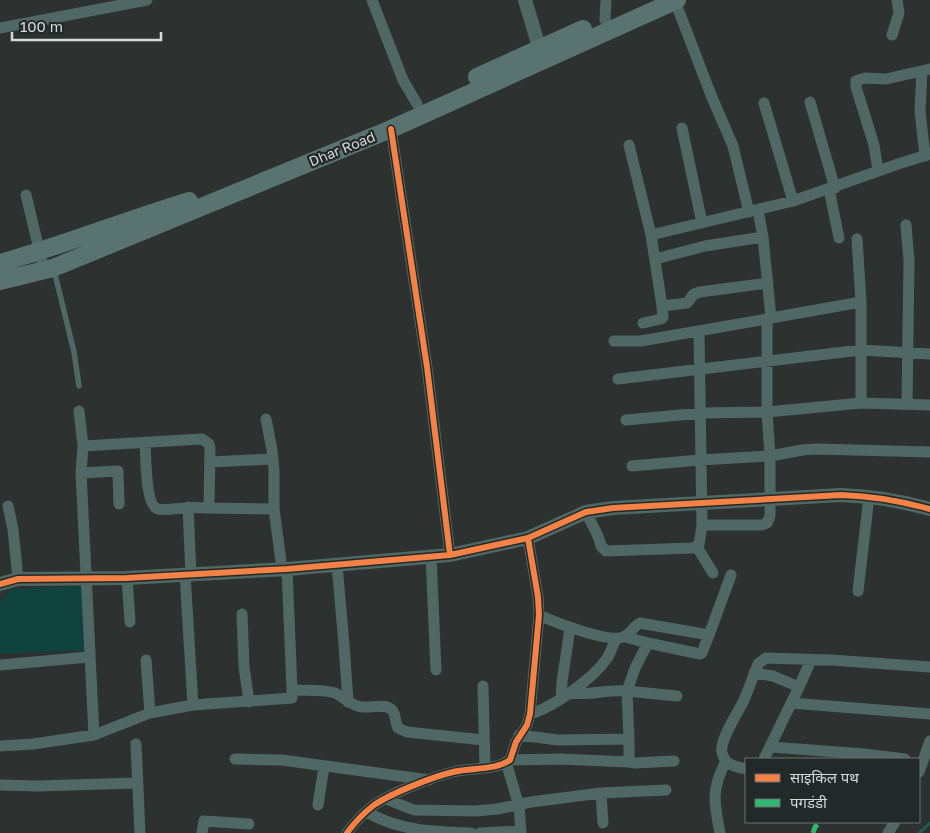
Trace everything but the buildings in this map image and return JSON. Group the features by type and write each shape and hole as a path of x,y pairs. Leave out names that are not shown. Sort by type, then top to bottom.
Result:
{"main road":[{"name":"Dhar Road","path":"0,281 48,269 391,129 648,0"},
{"name":"Dhar Road","path":"0,263 40,252 149,213 220,191 417,104 676,0"}],"street":[{"path":"0,28 147,0"},
{"path":"372,0 403,80 417,104"},
{"path":"525,0 541,54"},
{"path":"605,20 606,0"},
{"path":"676,0 711,95 733,146 763,237 768,283 767,412 770,456 770,516 767,523 762,525 702,525"},
{"path":"892,35 899,13 897,0"},
{"path":"651,235 793,201 928,155 921,124 926,70 886,79 865,78 856,81 856,87 874,145 878,171"},
{"path":"810,102 832,188 839,238"},
{"path":"764,103 793,201"},
{"path":"682,128 702,223"},
{"path":"391,129 430,393 450,555"},
{"path":"628,145 651,235 663,317 661,320 643,323"},
{"path":"26,195 40,252 48,269"},
{"path":"906,225 909,261 907,404"},
{"path":"655,259 705,246 763,237"},
{"path":"857,239 861,302 861,404"},
{"path":"662,306 687,302 694,294 700,292 768,283"},
{"path":"614,341 640,341 861,302"},
{"path":"586,512 604,550 697,547 701,542 699,331"},
{"path":"618,379 861,350 930,354"},
{"path":"626,420 701,412 767,412 861,404 930,405"},
{"path":"79,411 83,446 81,473 94,735"},
{"path":"0,746 33,744 94,735 150,712 193,705 292,698 284,569 274,509 272,458 266,419"},
{"path":"83,446 202,439 210,444 209,508"},
{"path":"146,443 149,494 152,505 157,509 274,509"},
{"path":"632,466 770,456 816,448 930,452"},
{"path":"210,462 272,458"},
{"path":"81,473 118,471 119,504"},
{"path":"0,584 18,579 127,578 284,569 450,555 528,538 586,512 613,508 833,495 869,497 930,508"},
{"path":"858,591 869,497"},
{"path":"8,506 13,529 18,579"},
{"path":"188,508 188,574 193,705"},
{"path":"480,833 521,832 519,806 508,761 516,742 527,725 530,714 539,616 538,597 528,538"},
{"path":"697,547 712,573"},
{"path":"431,556 436,670"},
{"path":"337,565 348,702"},
{"path":"539,616 570,628 700,654 731,575"},
{"path":"127,578 130,622"},
{"path":"242,614 244,666 249,702"},
{"path":"530,714 540,711 565,696 593,674 621,638 640,623 709,635"},
{"path":"565,696 562,682 570,628"},
{"path":"629,762 627,691 635,668 648,644"},
{"path":"0,666 89,657"},
{"path":"745,769 733,766 726,761 722,754 722,745 744,700 758,664 766,658 930,667"},
{"path":"146,660 150,712"},
{"path":"765,758 811,660"},
{"path":"754,672 773,676 799,687"},
{"path":"483,686 485,768"},
{"path":"292,690 325,691 340,696 357,707 384,706 390,708 394,712 398,728 402,730 484,740"},
{"path":"565,696 613,690 677,696"},
{"path":"791,703 930,714"},
{"path":"520,735 558,740 629,739"},
{"path":"920,765 930,741"},
{"path":"136,744 140,833"},
{"path":"771,747 783,754 864,754 896,758"},
{"path":"236,759 282,760 430,780"},
{"path":"348,833 373,806 386,798 454,772 485,768 508,761 560,759 635,763 674,761"},
{"path":"720,833 715,808 714,788 726,761"},
{"path":"318,805 324,767"},
{"path":"0,785 37,786 138,783"},
{"path":"386,798 414,810 476,811 519,806 547,799 602,793 666,790"},
{"path":"602,793 603,823"},
{"path":"367,812 409,828 471,833"},
{"path":"202,833 204,821 249,824"}],"lane":[{"path":"48,269 74,352 79,386"}],"green space":[{"path":"82,586 87,650 0,654 0,602 11,589"}],"waterway":[{"path":"919,833 930,823"}],"marked path":[{"path":"813,833 819,823"}],"cycle path":[{"path":"391,129 427,367 450,555"},
{"path":"0,584 18,579 127,578 287,569 450,555 528,538 586,512 613,508 841,495 886,499 930,509"},
{"path":"347,833 374,805 401,791 444,774 460,770 497,766 510,760 516,742 527,725 530,714 539,615 538,597 528,538"}]}
